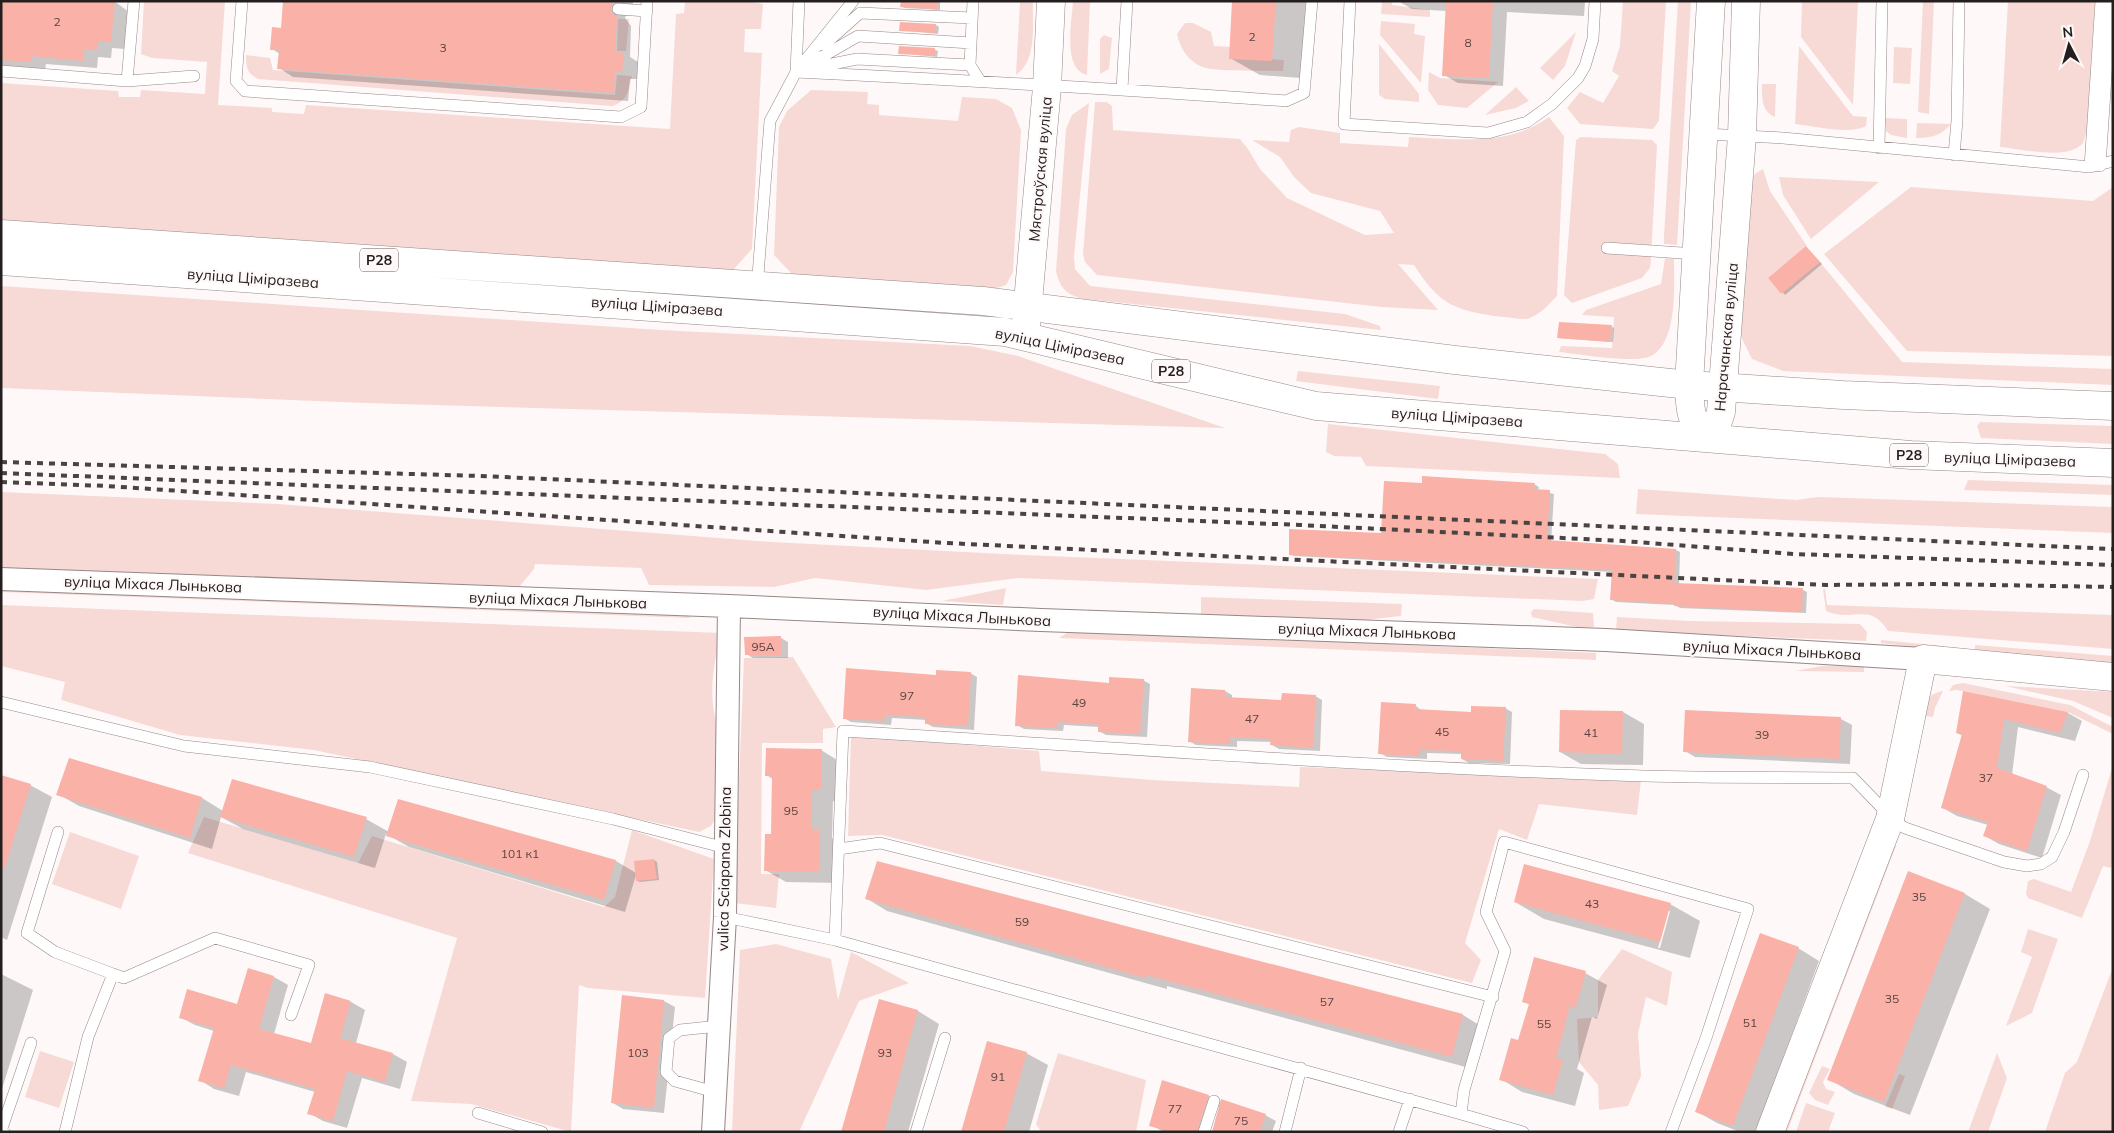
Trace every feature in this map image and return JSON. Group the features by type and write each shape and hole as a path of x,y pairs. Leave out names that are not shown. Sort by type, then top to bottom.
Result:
{"main road":[{"name":"Мястраўская вуліца","path":"1025,336 1046,87 1051,1"},
{"name":"Нарачанская вуліца","path":"1711,1 1705,134 1689,385 1690,410 1697,429 1706,436 1714,433 1718,424 1723,387 1742,136 1746,1"},
{"name":"вуліца Ціміразева","path":"1,234 756,300 996,331 1025,336 1316,406 1706,436 1911,455 2113,463"},
{"name":"вуліца Ціміразева","path":"1,261 756,300 983,301 1436,358 1689,385 1843,395 2113,406"},
{"name":"вуліца Міхася Лынькова","path":"1923,659 2113,677"},
{"path":"1770,1132 1890,819 1923,659"}],"street":[{"name":"вуліца Міхася Лынькова","path":"1,579 729,606 926,616 1606,640 1923,659"},
{"name":"vulica Sciapana Zlobina","path":"713,1132 725,917 729,606"}],"lane":[{"path":"127,81 134,1"},
{"path":"242,1 236,81 245,91 621,116 641,107 647,6 618,9"},
{"path":"796,72 799,1"},
{"path":"756,300 770,121 796,72 853,1"},
{"path":"973,1 970,65 980,81"},
{"path":"1122,89 1127,1"},
{"path":"796,72 980,81 1046,87 1122,89 1286,101 1304,93 1312,1"},
{"path":"1350,1 1344,124 1488,133 1527,122 1538,115 1578,78 1591,53 1595,1"},
{"path":"1879,148 1882,1"},
{"path":"1954,155 1957,121 1959,1"},
{"path":"2095,166 2101,1"},
{"path":"2095,166 2111,1"},
{"path":"796,72 860,13 972,18"},
{"path":"796,72 858,36 971,43"},
{"path":"796,72 856,59 970,65"},
{"path":"1,71 127,81 194,76"},
{"path":"1705,134 1783,138 1954,155 2095,166 2112,161 2113,152"},
{"path":"1607,248 1697,254"},
{"path":"1,702 184,746 370,767 613,819 726,848"},
{"path":"835,940 843,731 1296,760 1480,769 1644,776 1853,778 1890,819 1905,828 2004,862 2026,866 2041,864 2052,857 2064,832 2083,774"},
{"path":"58,832 28,933 55,952 124,978 215,938 309,965 291,1015"},
{"path":"1461,1114 1464,1090 1493,997 1505,950 1486,912 1504,842 1748,909 1706,1038 1671,1132"},
{"path":"839,849 880,843 1493,997"},
{"path":"725,917 835,940 1301,1068 1523,1132"},
{"path":"65,1132 88,1037 113,974"},
{"path":"715,1092 675,1081 666,1072 669,1038 680,1030 719,1026"},
{"path":"916,1132 945,1038"},
{"path":"4,1132 1,1131 31,1043"},
{"path":"1286,1132 1301,1068"},
{"path":"1399,1132 1410,1099"},
{"path":"1204,1132 1214,1101"},
{"path":"478,1114 542,1132"}],"shaded area":[{"path":"144,1 225,1 218,105 272,108 272,112 304,114 306,105 670,129 676,14 684,13 685,1 746,1 763,4 761,29 745,29 744,52 762,53 752,249 733,270 1,225 1,83 118,91 119,97 140,97 141,90 205,94 207,62 152,58 141,54"},
{"path":"1020,1 1033,1 1033,31 1028,60 1016,75"},
{"path":"1073,1 1090,1 1087,75 1079,71 1074,64 1071,54 1070,32"},
{"path":"1382,1 1392,1 1392,5 1430,10 1430,17 1381,14"},
{"path":"1623,1 1666,1 1659,121 1653,129 1580,124 1567,108 1580,92 1603,103 1619,76 1612,71 1620,46"},
{"path":"1678,1 1691,1 1677,245 1664,244 1664,236"},
{"path":"1802,1 1858,1 1853,105 1801,37"},
{"path":"1923,1 1934,1 1929,114 1918,112"},
{"path":"2008,1 2095,1 2087,128 2083,143 2067,152 2044,153 2000,147"},
{"path":"618,19 629,19 626,51 617,51"},
{"path":"1381,21 1415,24 1414,34 1425,36 1421,83 1380,35"},
{"path":"1185,23 1193,23 1211,32 1214,46 1233,47 1232,56 1284,60 1283,71 1223,70 1200,66 1187,55 1178,40 1177,34"},
{"path":"1576,32 1565,66 1553,80 1540,68"},
{"path":"1104,35 1112,38 1109,69 1100,74 1100,39"},
{"path":"1379,44 1419,94 1419,102 1385,99 1379,95"},
{"path":"1799,46 1853,116 1867,117 1866,126 1859,129 1842,130 1795,124"},
{"path":"1894,47 1912,48 1910,84 1893,83"},
{"path":"246,55 270,58 273,70 615,95 617,75 632,76 624,98 612,106 258,79 251,75 248,70"},
{"path":"1429,72 1440,78 1498,82 1467,108 1438,105 1428,90"},
{"path":"1762,84 1776,84 1775,117 1765,107 1762,99"},
{"path":"1516,87 1529,101 1516,108 1485,115"},
{"path":"811,90 868,92 867,104 879,105 879,115 958,121 962,97 996,99 1012,108 1021,130 1013,272 1006,285 994,289 792,274 774,255 779,127 787,111"},
{"path":"1095,102 1107,102 1112,106 1113,130 1240,139 1260,169 1287,198 1365,235 1394,233 1380,211 1311,193 1294,177 1280,157 1252,140 1289,142 1291,130 1299,127 1340,133 1340,143 1408,147 1409,137 1482,139 1499,137 1533,127 1549,117 1564,136 1557,296 1541,311 1527,319 1473,312 1461,309 1441,298 1423,279 1414,265 1398,264 1438,310 1382,307 1097,275 1085,262 1083,254"},
{"path":"1089,103 1074,257 1075,269 1090,286 1345,314 1380,326 1381,330 1084,299 1065,290 1056,271 1066,129 1072,115"},
{"path":"1885,118 1907,119 1907,138 1891,135 1886,131"},
{"path":"1917,123 1951,124 1935,136 1916,138"},
{"path":"1581,137 1652,140 1657,145 1651,259 1650,268 1642,278 1572,303 1564,295 1576,140"},
{"path":"1763,169 1770,191 1807,246 1768,278 1781,294 1820,262 1902,362 2113,369 2113,385 1783,371 1752,359 1742,339 1740,330 1751,182 1755,174"},
{"path":"1779,177 1879,182 1811,239 1783,195"},
{"path":"1911,187 2093,201 2113,187 2113,356 1907,351 1824,254"},
{"path":"1665,258 1674,259 1674,298 1670,326 1666,339 1660,349 1651,356 1633,359 1606,358 1559,352 1561,346 1612,348 1614,317 1582,315 1586,310 1661,284"},
{"path":"1,286 661,330 970,346 1018,356 1225,428 366,403 1,388"},
{"path":"1298,371 1440,386 1438,399 1296,381"},
{"path":"1980,422 2113,426 2113,444 1981,438 1977,426"},
{"path":"1328,424 1605,454 1618,464 1620,478 1366,466 1361,457 1334,456 1326,452"},
{"path":"1968,480 2113,485 2113,495 1964,490"},
{"path":"1638,489 1796,500 1818,497 2113,507 2113,533 1636,514"},
{"path":"1,492 278,504 772,542 1024,555 1598,579 1594,599 1583,601 1018,578 926,590 815,578 774,587 649,585 641,568 535,564 534,569 520,586 1,568"},
{"path":"1,588 688,613 690,618 1,592"},
{"path":"1006,588 1003,605 942,601"},
{"path":"1823,589 1825,589 1827,605 2113,615 2113,649 1888,631 1874,617 1860,614 1835,614 1826,611"},
{"path":"1201,597 1402,604 1401,616 1356,621 1201,616"},
{"path":"1,605 722,633 716,656 712,693 715,717 719,729 716,818 711,826 699,832 314,750 180,735 61,700 65,682 1,666"},
{"path":"1534,609 1593,613 1594,627 1577,627 1532,617 1531,612"},
{"path":"1617,617 1690,621 1860,624 1867,632 1866,641 1616,631"},
{"path":"1090,631 1596,653 1596,660 1059,638 1067,633"},
{"path":"1881,640 1943,646 1948,651 1881,643"},
{"path":"1975,645 2113,656 2113,663 1975,652"},
{"path":"793,657 836,727 823,729 823,743 762,743 761,874 779,874 776,908 734,903 744,658"},
{"path":"1864,665 1864,672 1795,671 1822,666"},
{"path":"1963,683 2070,705 2113,727 2113,734 2068,712 1957,690 1949,691 1953,685"},
{"path":"2005,686 2113,692 2113,718 2073,701"},
{"path":"1943,691 1933,717 1917,715 1927,699"},
{"path":"851,735 1039,751 1041,771 1152,780 1299,787 1300,767 1641,780 1637,815 1539,804 1527,840 1499,829 1465,943 1481,960 1472,983 882,835 848,836"},
{"path":"2113,765 2113,863 2111,868 2103,866 2082,918 2028,898 2026,894 2028,881 2034,879 2071,892 2090,841"},
{"path":"204,817 358,863 372,836 604,907 615,897 632,830 714,859 705,998 588,988 579,985 571,1132 471,1104 411,1101 457,938 188,853"},
{"path":"70,832 139,856 121,909 52,884"},
{"path":"1891,845 1896,846 1787,1132 1781,1132"},
{"path":"2028,929 2058,939 2032,1013 2006,1026 2032,957 2021,952"},
{"path":"776,944 831,959 838,1000 851,952 909,983 859,1001 799,1132 732,1132 740,950"},
{"path":"1622,949 1672,972 1667,1006 1646,997 1638,1034 1641,1076 1628,1106 1599,1110 1598,1085 1579,1062 1577,1019 1598,1017 1598,980"},
{"path":"2113,967 2113,1132 2045,1132 2065,1073 2077,1062"},
{"path":"40,1051 74,1062 59,1108 25,1097"},
{"path":"1058,1053 1146,1080 1136,1132 1041,1132 1036,1124"},
{"path":"1997,1053 2007,1078 1988,1132 1968,1132"},
{"path":"1822,1066 1830,1069 1823,1082 1826,1089 1835,1092 1828,1105 1815,1100 1809,1093"},
{"path":"1899,1074 1905,1076 1892,1109 1885,1107"},
{"path":"1806,1103 1835,1113 1828,1132 1796,1132"}],"building":[{"path":"1,1 115,2 111,42 98,41 97,50 84,49 83,61 31,56 31,62 1,60"},
{"path":"283,1 618,1 612,4 611,9 613,15 617,16 615,52 624,53 622,72 615,72 614,93 277,69 279,50 270,50 272,27 281,28"},
{"path":"901,1 937,1 937,9 900,7"},
{"path":"1232,1 1276,1 1272,61 1229,59"},
{"path":"1446,1 1493,1 1489,78 1442,76"},
{"path":"900,22 936,24 936,33 899,31"},
{"path":"899,46 935,48 935,56 898,54"},
{"path":"1806,246 1820,262 1781,294 1768,278"},
{"path":"1559,322 1612,325 1610,342 1557,338"},
{"path":"1422,476 1535,483 1534,489 1550,490 1547,540 1676,549 1674,583 1803,588 1802,612 1674,606 1674,604 1610,600 1612,570 1289,555 1289,529 1381,533 1384,481 1422,483"},
{"path":"781,636 781,655 745,655 744,637"},
{"path":"846,668 936,675 936,670 971,672 968,726 925,724 925,717 885,715 884,721 843,719"},
{"path":"1018,675 1109,683 1109,677 1144,679 1140,734 1098,732 1098,724 1057,722 1057,728 1015,726"},
{"path":"1191,688 1225,690 1225,697 1281,700 1282,693 1316,695 1313,748 1270,745 1271,739 1230,737 1230,744 1188,742"},
{"path":"1963,691 2068,712 2060,733 2004,719 1997,768 2047,786 2027,851 1983,836 1988,822 1941,808 1962,734 1956,733"},
{"path":"1381,702 1416,704 1415,709 1471,712 1471,706 1506,707 1503,761 1461,759 1461,751 1420,750 1420,756 1378,754"},
{"path":"1560,710 1623,711 1622,754 1559,752"},
{"path":"1685,710 1841,717 1839,759 1683,752"},
{"path":"766,748 822,749 821,790 812,790 811,830 820,830 819,871 764,871 765,834 771,834 772,776 765,776"},
{"path":"69,758 202,797 190,838 56,795"},
{"path":"1,775 31,784 5,867 1,867"},
{"path":"232,779 367,817 354,857 220,817"},
{"path":"398,799 616,860 604,900 386,836"},
{"path":"654,859 657,879 636,881 634,861"},
{"path":"877,861 1463,1014 1452,1057 1146,975 1145,978 865,899"},
{"path":"1524,864 1671,903 1660,942 1514,902"},
{"path":"1908,871 1965,893 1884,1102 1827,1080"},
{"path":"1760,933 1799,947 1733,1126 1695,1112"},
{"path":"1534,957 1586,971 1576,1007 1570,1006 1556,1058 1563,1060 1553,1095 1499,1080 1511,1038 1518,1040 1529,1004 1522,1002"},
{"path":"248,968 274,976 259,1029 311,1043 325,993 351,1001 340,1038 393,1053 385,1082 347,1071 333,1121 307,1114 315,1089 231,1065 224,1088 198,1081 214,1028 179,1018 187,989 237,1004"},
{"path":"622,995 664,1000 654,1108 611,1103"},
{"path":"879,999 918,1010 884,1132 841,1132"},
{"path":"987,1041 1027,1052 1004,1132 961,1132"},
{"path":"1162,1080 1209,1095 1197,1132 1171,1132 1149,1126"},
{"path":"1221,1099 1266,1114 1260,1132 1212,1132"}],"railway":[{"path":"1,462 480,476 2113,549"},
{"path":"1,473 1300,525 1623,541 1794,554 2113,565"},
{"path":"1,482 107,486 946,543 1826,585 1935,584 2113,587"}]}
